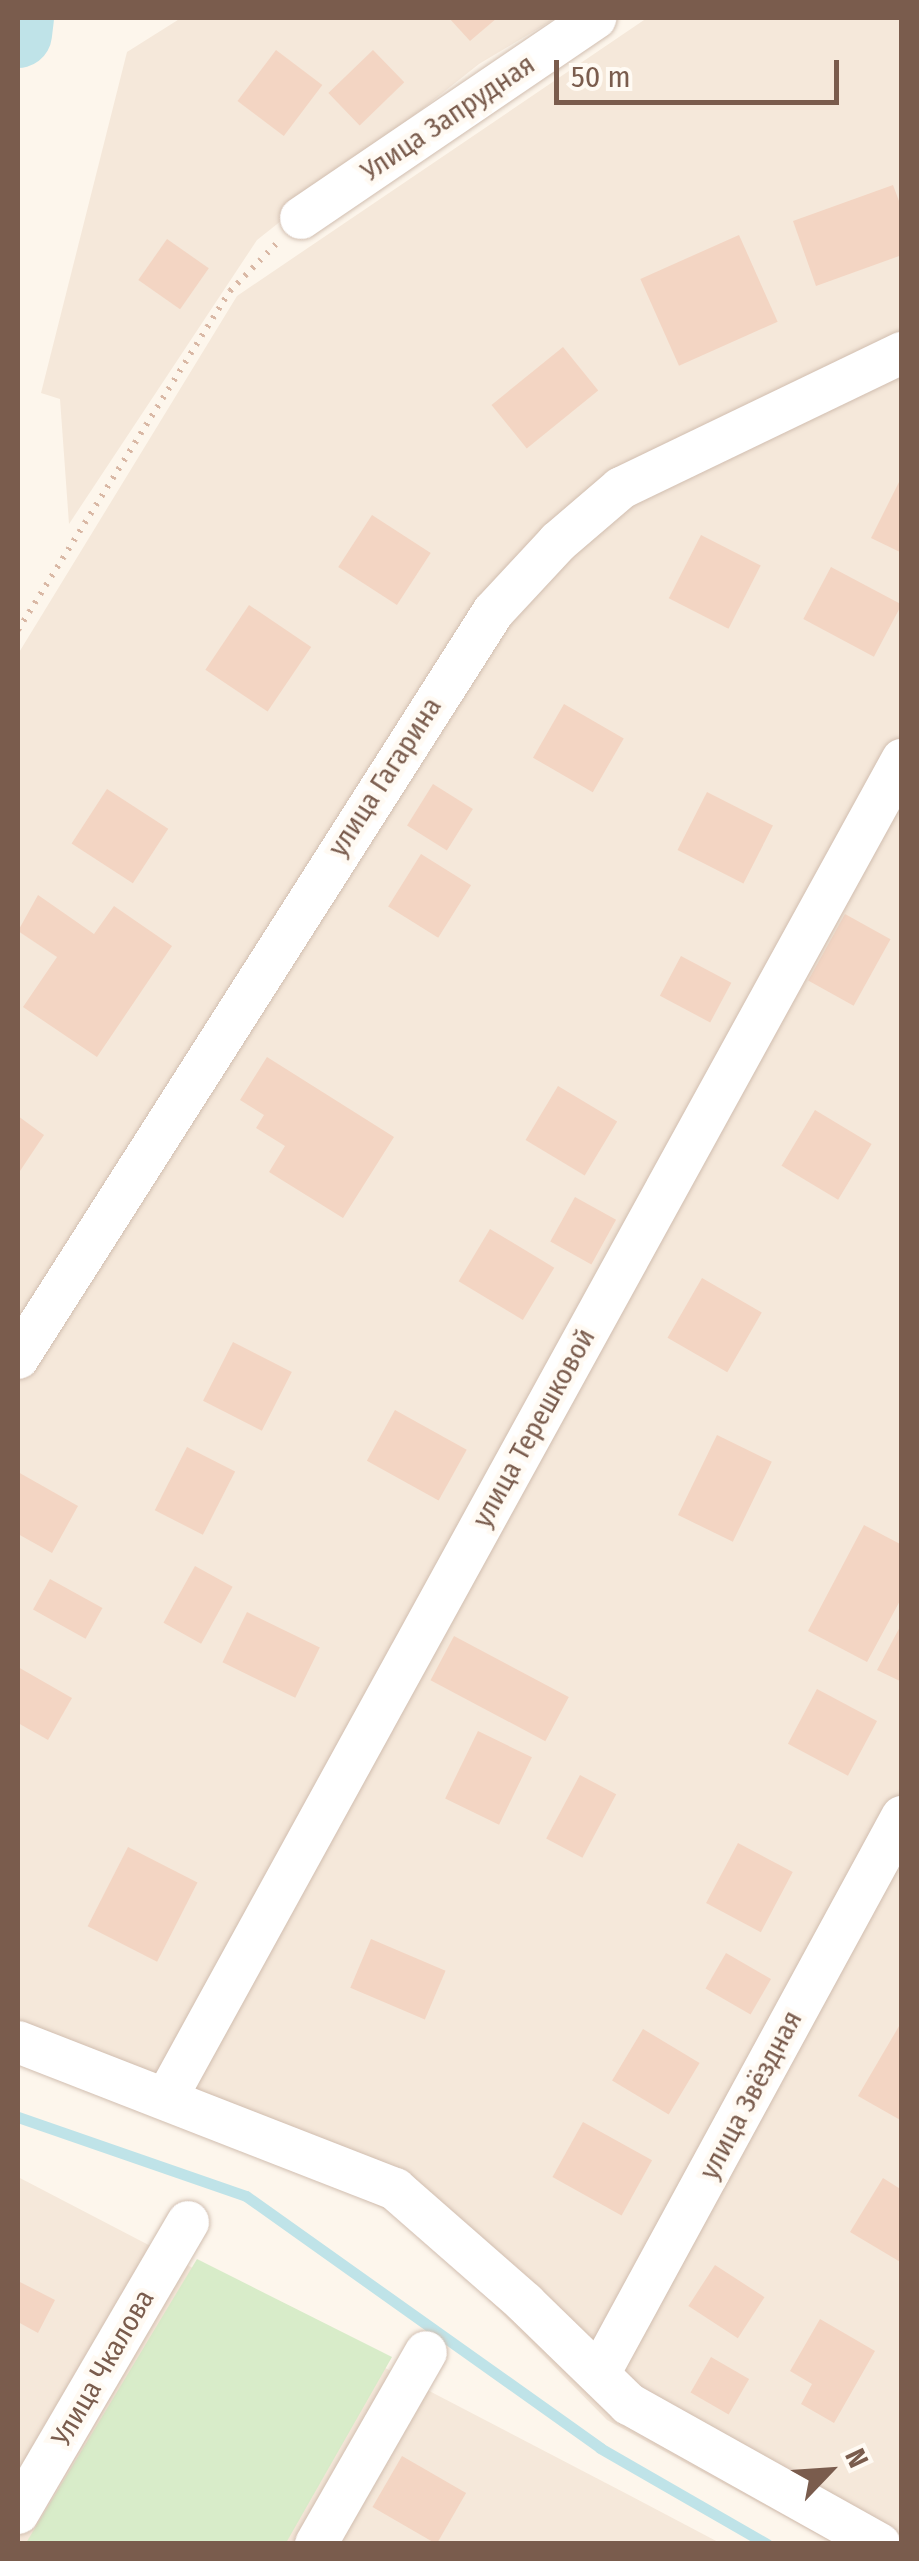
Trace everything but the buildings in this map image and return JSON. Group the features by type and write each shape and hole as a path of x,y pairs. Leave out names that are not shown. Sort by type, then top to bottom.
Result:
{"street":[{"name":"Улица Запрудная","path":"301,218 595,18"},
{"name":"улица Гагарина","path":"18,1358 410,736 493,612 558,542 621,488 902,353"},
{"name":"улица Терешковой","path":"167,2096 902,760"},
{"name":"улица Звёздная","path":"600,2372 902,1817"},
{"path":"18,2042 167,2096 394,2189 600,2372 629,2404 880,2544"},
{"name":"Улица Чкалова","path":"18,2514 188,2222"},
{"path":"316,2544 426,2352"}],"path":[{"path":"18,630 230,291 301,218"}],"shaded area":[{"path":"181,18 556,18 479,64 257,240 69,524 60,399 41,393 127,52"},
{"path":"647,18 901,18 901,2543 833,2543 607,2420 412,2222 260,2151 18,2062 18,654 237,296"},
{"path":"18,2177 627,2494 720,2543 18,2543"}],"green space":[{"path":"197,2259 392,2357 286,2543 26,2543"}],"waterway":[{"path":"18,34 20,18"},
{"path":"18,2117 246,2196 600,2448 767,2544"}]}
